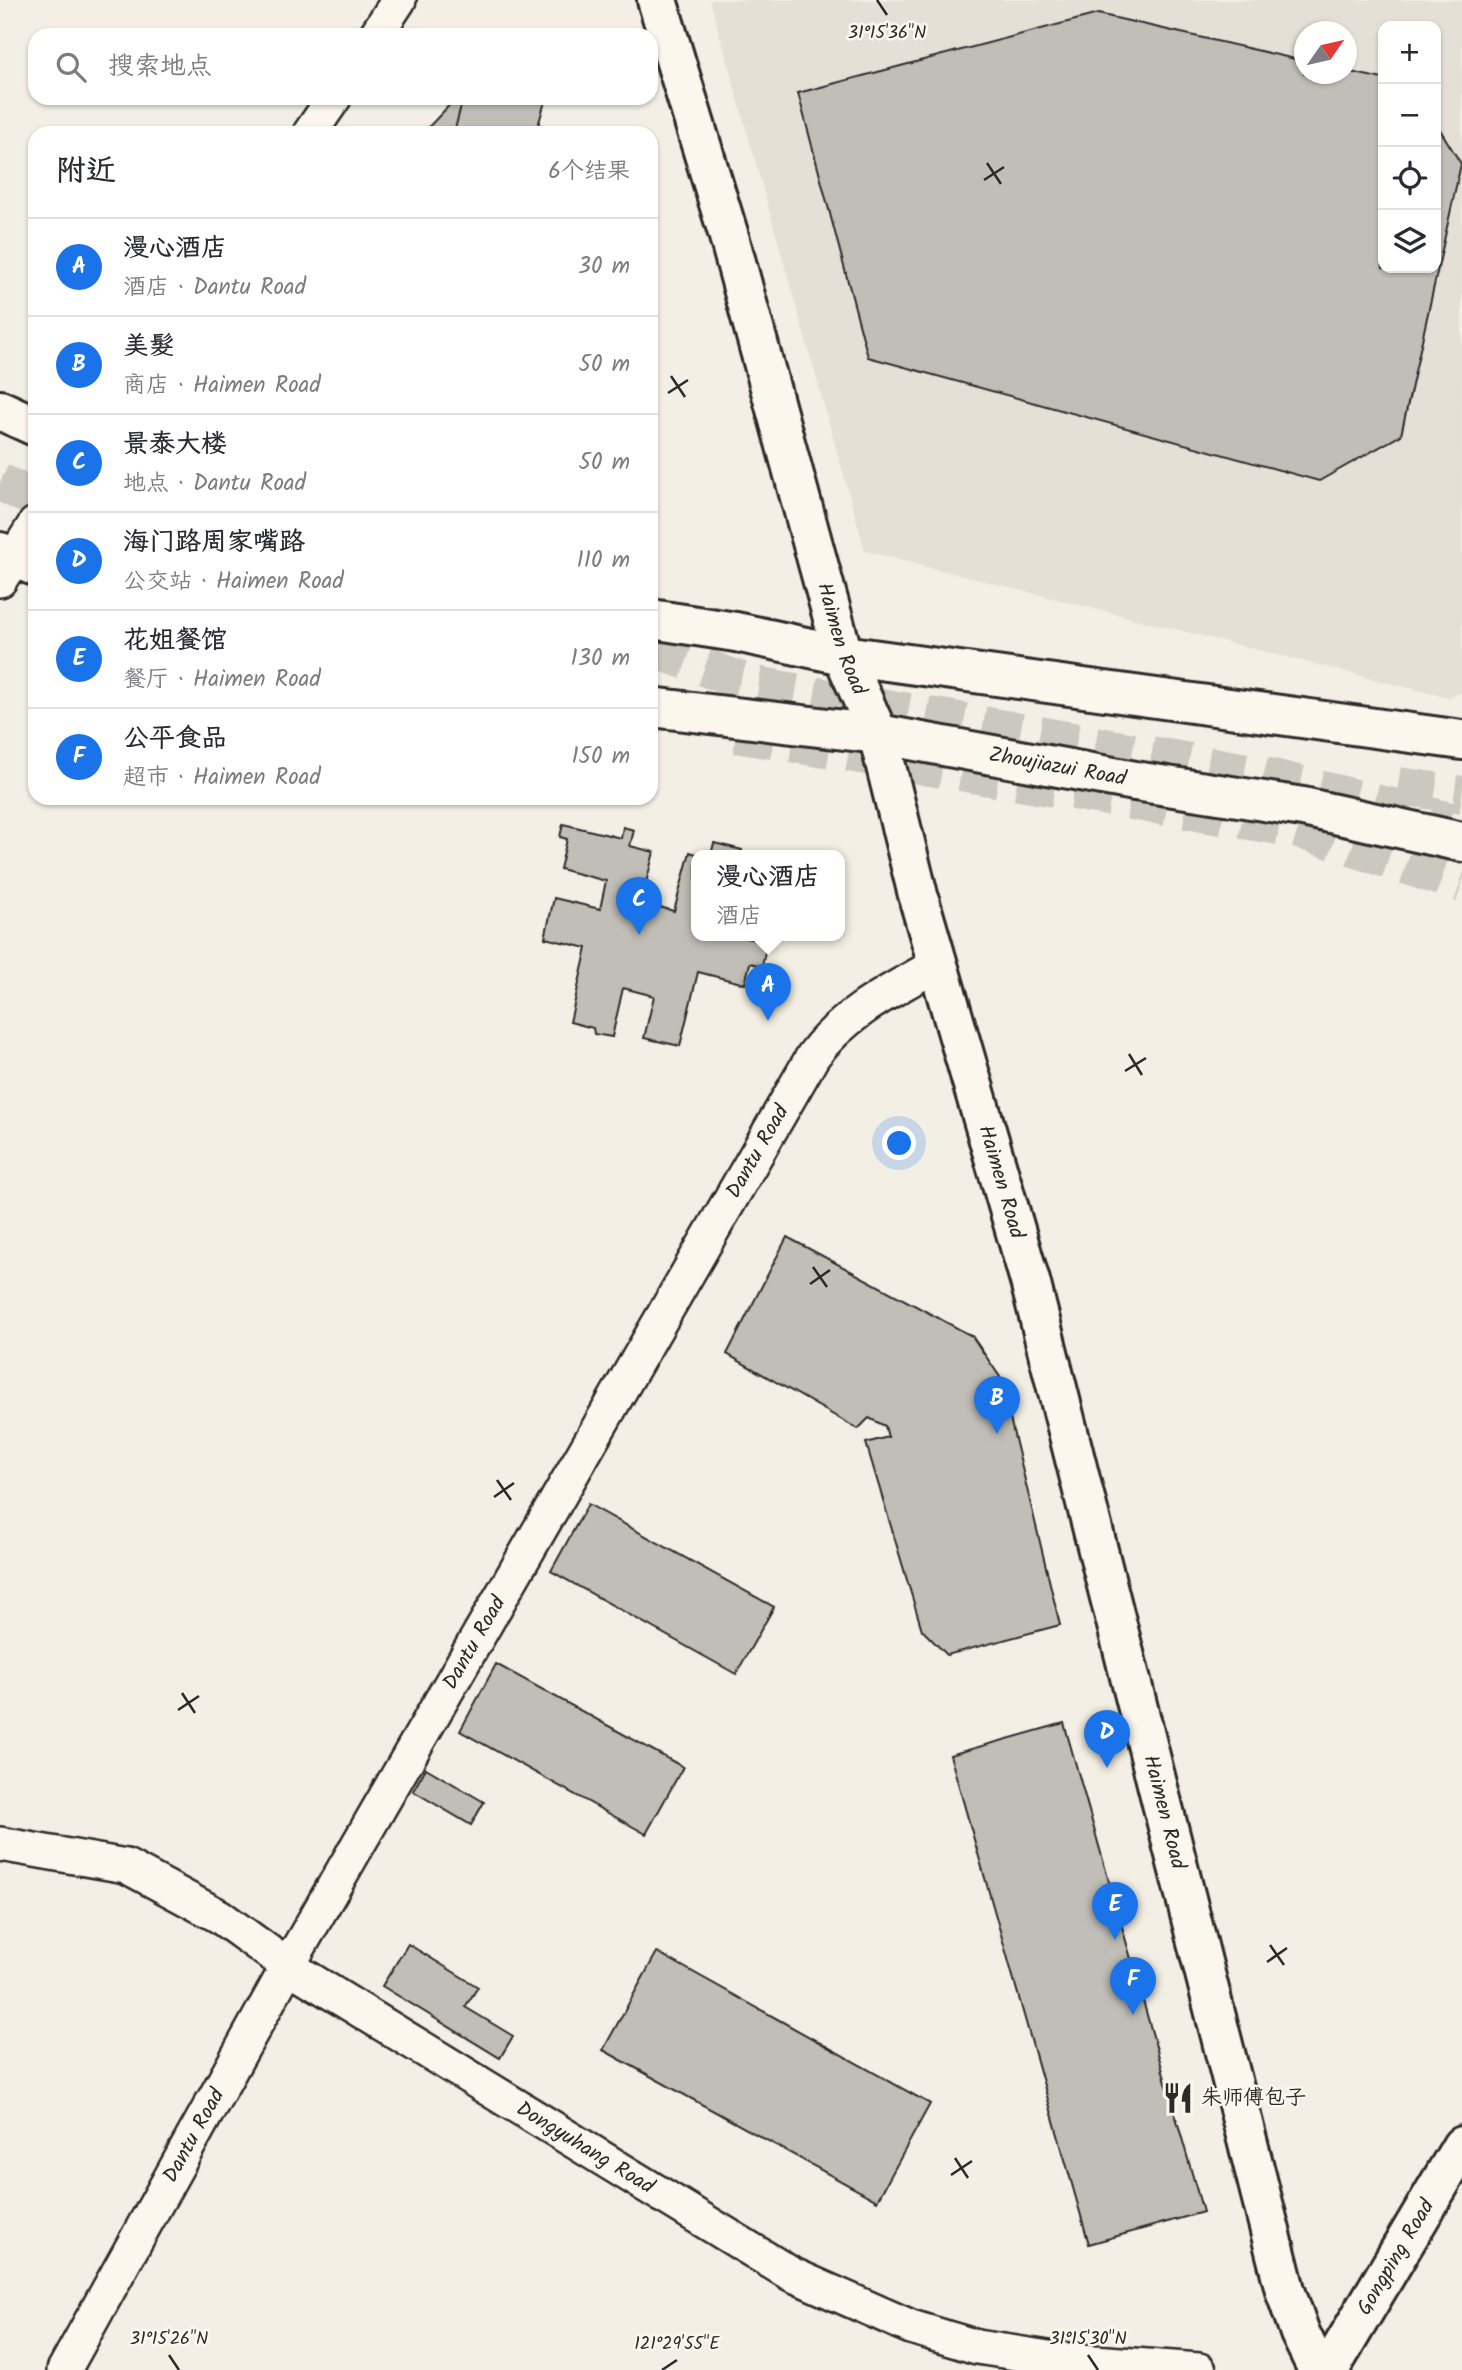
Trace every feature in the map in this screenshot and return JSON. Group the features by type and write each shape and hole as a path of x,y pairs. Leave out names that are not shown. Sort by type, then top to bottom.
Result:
{"street":[{"path":"381,28 400,0"},
{"name":"Haimen Road","path":"657,0 728,233 843,655 878,734 920,903 1030,1281 1285,2290 1300,2333 1318,2370"},
{"path":"315,126 329,105"},
{"path":"0,410 28,423"},
{"path":"12,564 28,536"},
{"path":"658,620 736,632 843,655 1462,740"},
{"name":"Zhoujiazui Road","path":"658,708 878,734 1135,781 1303,807 1462,842"},
{"name":"Dantu Road","path":"64,2370 288,1966 813,1056 826,1038 854,1016 888,992 938,964"},
{"name":"Dongyuhang Road","path":"0,1844 126,1866 219,1916 288,1966 791,2274 911,2327 977,2347 1055,2359 1199,2370"},
{"name":"Gongping Road","path":"1329,2370 1462,2146"}],"shaded area":[{"path":"710,0 1462,0 1462,692 1449,698 865,551"}],"building":[{"path":"1098,14 1294,59 1294,84 1357,84 1357,73 1378,78 1378,273 1437,273 1401,435 1319,481 868,357 798,93"},
{"path":"449,105 461,105 456,126 430,126"},
{"path":"461,105 544,105 538,126 456,126"},
{"path":"1441,131 1461,164 1441,254"},
{"path":"563,824 621,838 623,827 634,830 630,846 654,852 641,902 674,911 691,852 691,941 767,943 762,966 750,963 745,984 698,972 680,1046 644,1038 654,996 623,988 612,1037 594,1034 593,1028 570,1022 587,948 545,938 554,898 600,909 606,881 560,869 567,839 560,837"},
{"path":"714,843 742,850 712,850"},
{"path":"787,1237 972,1336 1000,1377 1060,1625 947,1655 922,1630 866,1443 888,1437 885,1426 869,1418 858,1429 727,1354"},
{"path":"588,1504 774,1607 736,1674 551,1571"},
{"path":"496,1664 683,1767 646,1834 460,1731"},
{"path":"1064,1723 1203,2212 1089,2244 950,1755"},
{"path":"426,1768 484,1802 471,1825 413,1791"},
{"path":"408,1944 478,1987 465,2007 513,2036 500,2058 382,1986"},
{"path":"657,1952 930,2104 877,2201 603,2050"}],"tunnel":[{"path":"0,482 28,496"},
{"path":"658,651 750,684 1252,773 1450,821"},
{"path":"736,734 1297,829 1462,884"},
{"path":"1398,786 1462,795"}],"place":[{"name":"景泰大楼","path":"639,935"},
{"name":"漫心酒店","path":"768,1021"},
{"name":"美髮","path":"997,1434"},
{"name":"海门路周家嘴路","path":"1107,1768"},
{"name":"花姐餐馆","path":"1115,1940"},
{"name":"公平食品","path":"1133,2015"},
{"name":"朱师傅包子","path":"1178,2098"}]}
